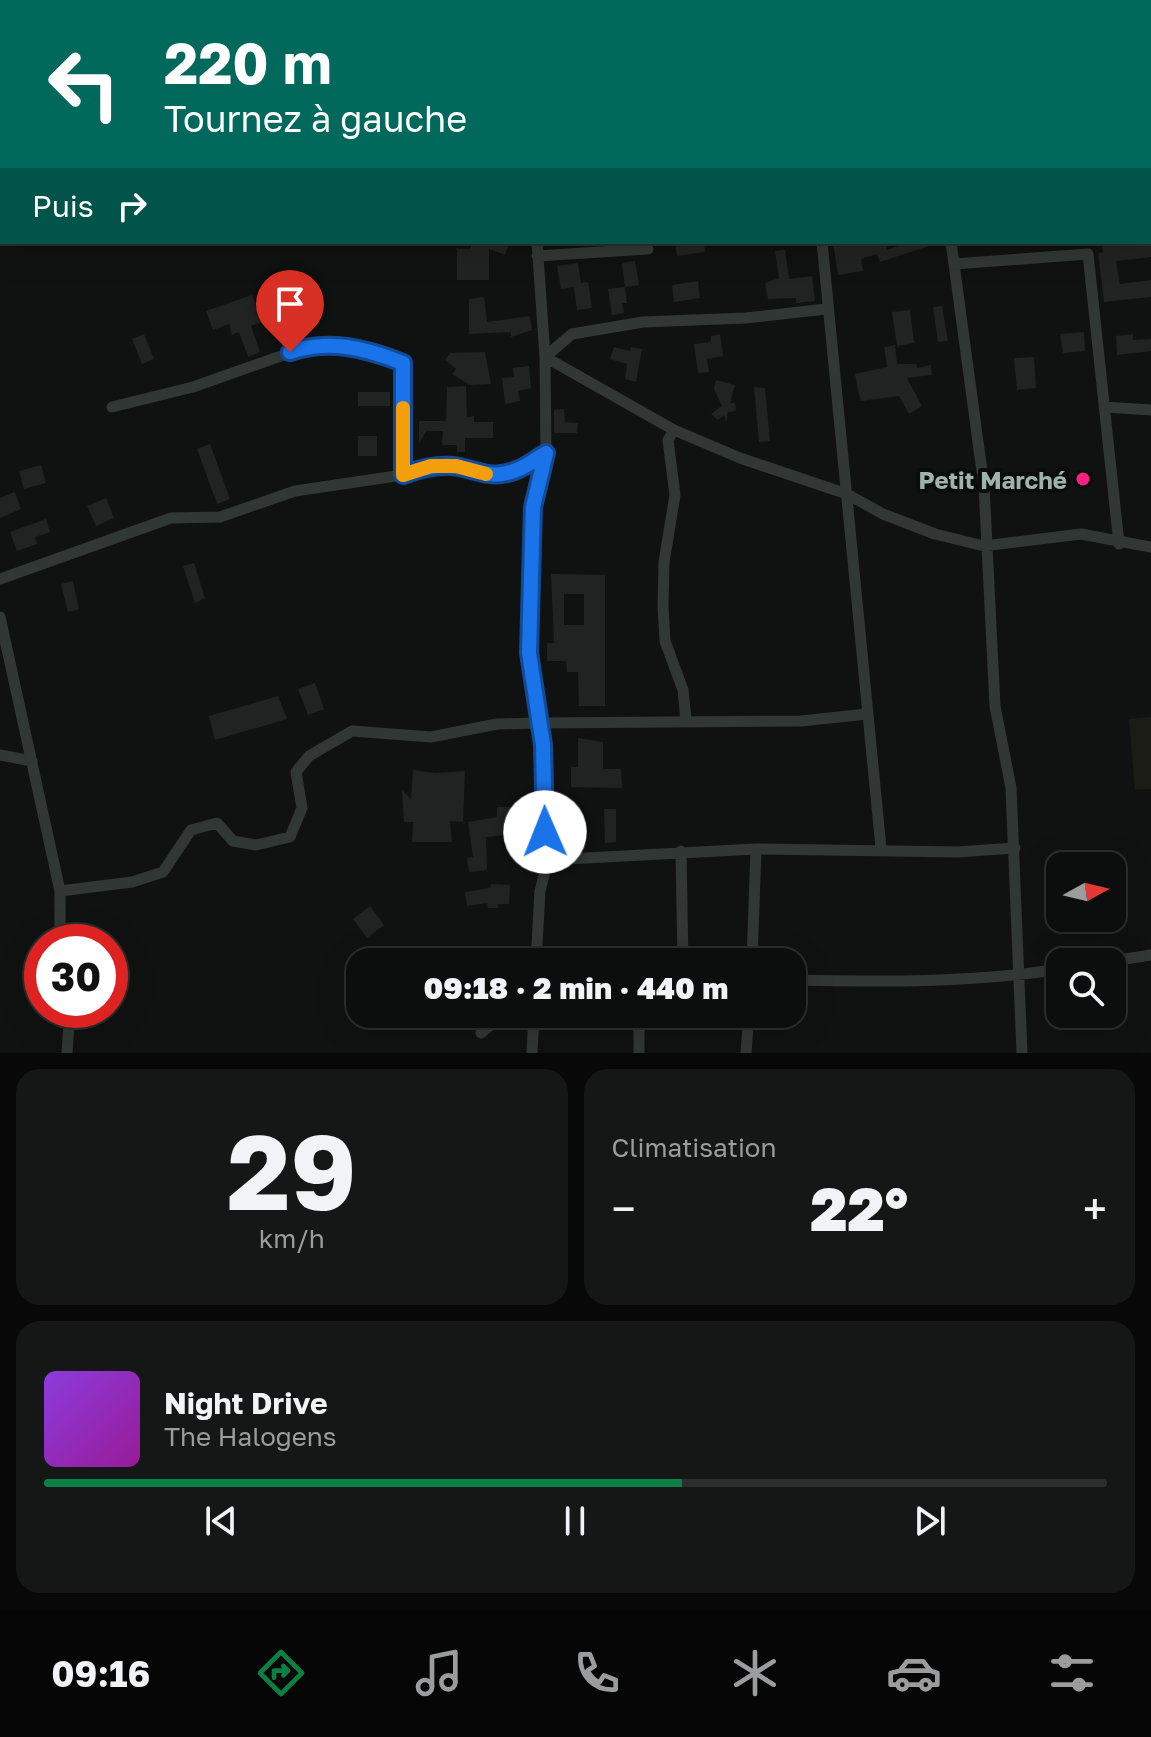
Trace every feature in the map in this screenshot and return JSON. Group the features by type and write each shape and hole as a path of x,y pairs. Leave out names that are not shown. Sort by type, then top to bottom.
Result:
{"street":[{"path":"537,244 545,357 546,453 533,507 529,653 540,723 548,860 540,891 537,948"},
{"path":"822,244 826,309 881,848"},
{"path":"951,244 984,486 995,706 1011,788 1022,1053"},
{"path":"537,256 648,249"},
{"path":"954,264 1088,254 1119,544"},
{"path":"545,357 572,334 643,322 746,318 826,309"},
{"path":"112,407 193,387 312,345 363,347 403,363 403,475"},
{"path":"545,357 674,430 740,458 847,494 883,514 935,534 987,546 1081,534 1119,544 1151,547"},
{"path":"1104,407 1151,410"},
{"path":"674,430 668,440 675,495 664,562 663,606 665,641 683,690 686,720"},
{"path":"0,579 171,518 220,517 295,491 403,475 431,466 456,466 478,475 497,474 518,470 546,453"},
{"path":"0,617 60,891 60,924"},
{"path":"60,891 132,882 163,872 191,830 217,823 233,841 256,845 290,837 302,808 296,772 309,756 352,731 431,737 497,724 801,721 867,714"},
{"path":"0,755 32,761"},
{"path":"548,860 756,849 881,848 957,852 1015,848"},
{"path":"752,948 756,849"},
{"path":"681,851 683,948"},
{"path":"1126,959 1151,955"},
{"path":"806,980 884,982 1019,976 1046,971"},
{"path":"67,1053 69,1028"},
{"path":"481,1033 487,1028"},
{"path":"532,1053 533,1028"},
{"path":"639,1028 639,1053"},
{"path":"746,1053 748,1028"}],"shaded area":[{"path":"1151,717 1151,789 1135,790 1129,719"}],"building":[{"path":"471,244 509,244 505,255 489,249 489,280 457,280 457,249 471,249"},
{"path":"675,244 704,244 705,252 677,256"},
{"path":"833,244 886,244 887,250 904,244 935,244 880,262 877,254 861,259 863,271 838,275"},
{"path":"1101,244 1151,244 1151,257 1116,261 1120,284 1151,280 1151,297 1104,302 1098,253 1103,252"},
{"path":"785,250 789,279 812,276 815,301 796,303 796,298 768,299 765,283 779,278 775,251"},
{"path":"635,261 639,285 625,287 622,263"},
{"path":"578,263 581,283 588,282 592,308 577,310 574,287 561,289 557,266"},
{"path":"698,281 700,298 674,302 672,285"},
{"path":"625,287 627,303 622,303 624,313 612,315 608,289"},
{"path":"252,295 262,322 251,326 260,352 248,357 239,332 232,335 229,324 213,330 206,311"},
{"path":"484,297 487,322 530,316 532,330 511,337 511,332 469,334 469,299"},
{"path":"942,306 948,341 938,342 933,307"},
{"path":"910,310 914,343 897,346 892,312"},
{"path":"1084,332 1085,351 1063,353 1060,334"},
{"path":"144,334 154,359 142,364 132,339"},
{"path":"720,334 723,356 707,359 709,372 698,373 694,344 711,342 711,336"},
{"path":"1133,334 1133,340 1151,339 1151,351 1117,355 1116,336"},
{"path":"895,345 897,364 916,364 917,368 931,365 932,375 907,378 922,406 909,414 899,396 861,401 858,390 855,374 887,367 884,347"},
{"path":"614,347 630,351 631,347 642,349 636,382 625,379 627,364 610,359"},
{"path":"485,352 491,384 470,385 452,374 456,369 445,360 450,353"},
{"path":"1034,357 1036,388 1017,390 1014,358"},
{"path":"529,366 531,388 518,391 520,401 505,404 502,378 514,377 513,368"},
{"path":"716,380 735,385 730,403 735,403 736,411 728,412 726,423 724,415 718,420 711,414 722,406 714,389"},
{"path":"466,386 467,417 474,416 474,422 493,422 493,438 465,438 465,452 457,452 457,445 442,445 443,431 426,431 419,444 419,421 446,421 447,387"},
{"path":"754,387 765,388 770,441 759,442"},
{"path":"358,392 390,392 390,406 358,406"},
{"path":"564,409 565,422 578,423 577,433 554,433 554,410"},
{"path":"358,436 377,436 377,456 358,456"},
{"path":"210,444 230,499 217,504 197,449"},
{"path":"41,465 46,483 24,489 19,471"},
{"path":"15,492 21,509 0,518 0,498"},
{"path":"106,498 114,518 96,526 87,506"},
{"path":"46,519 50,532 35,537 37,544 17,551 10,532"},
{"path":"194,563 205,598 195,603 183,566"},
{"path":"551,574 605,575 605,706 579,706 578,672 567,672 566,661 547,661 547,643 554,643","holes":["564,594 584,594 584,625 564,625"]},
{"path":"73,581 79,609 68,612 61,584"},
{"path":"315,683 324,709 308,715 298,689"},
{"path":"278,696 287,719 215,740 209,716"},
{"path":"578,738 603,742 603,769 621,769 622,788 571,787 571,767 578,767"},
{"path":"413,770 435,773 465,771 463,822 450,821 452,842 412,842 413,822 404,822 402,790 411,799"},
{"path":"497,807 512,807 514,834 486,837 487,870 469,872 467,858 473,857 468,822 497,817"},
{"path":"604,809 616,809 616,842 605,843"},
{"path":"491,884 510,885 509,904 498,904 498,908 488,908 487,903 467,906 465,892 490,888"},
{"path":"370,906 384,925 367,938 353,919"}],"slow traffic":[{"path":"403,408 403,475 431,466 456,466 478,475 486,474"}],"place":[{"name":"Petit Marché","path":"1083,479"}],"route":[{"path":"290,352 312,345 363,347 403,363 403,475 431,466 456,466 478,475 497,474 518,470 546,453 533,507 529,653 543,745 545,832"}]}
